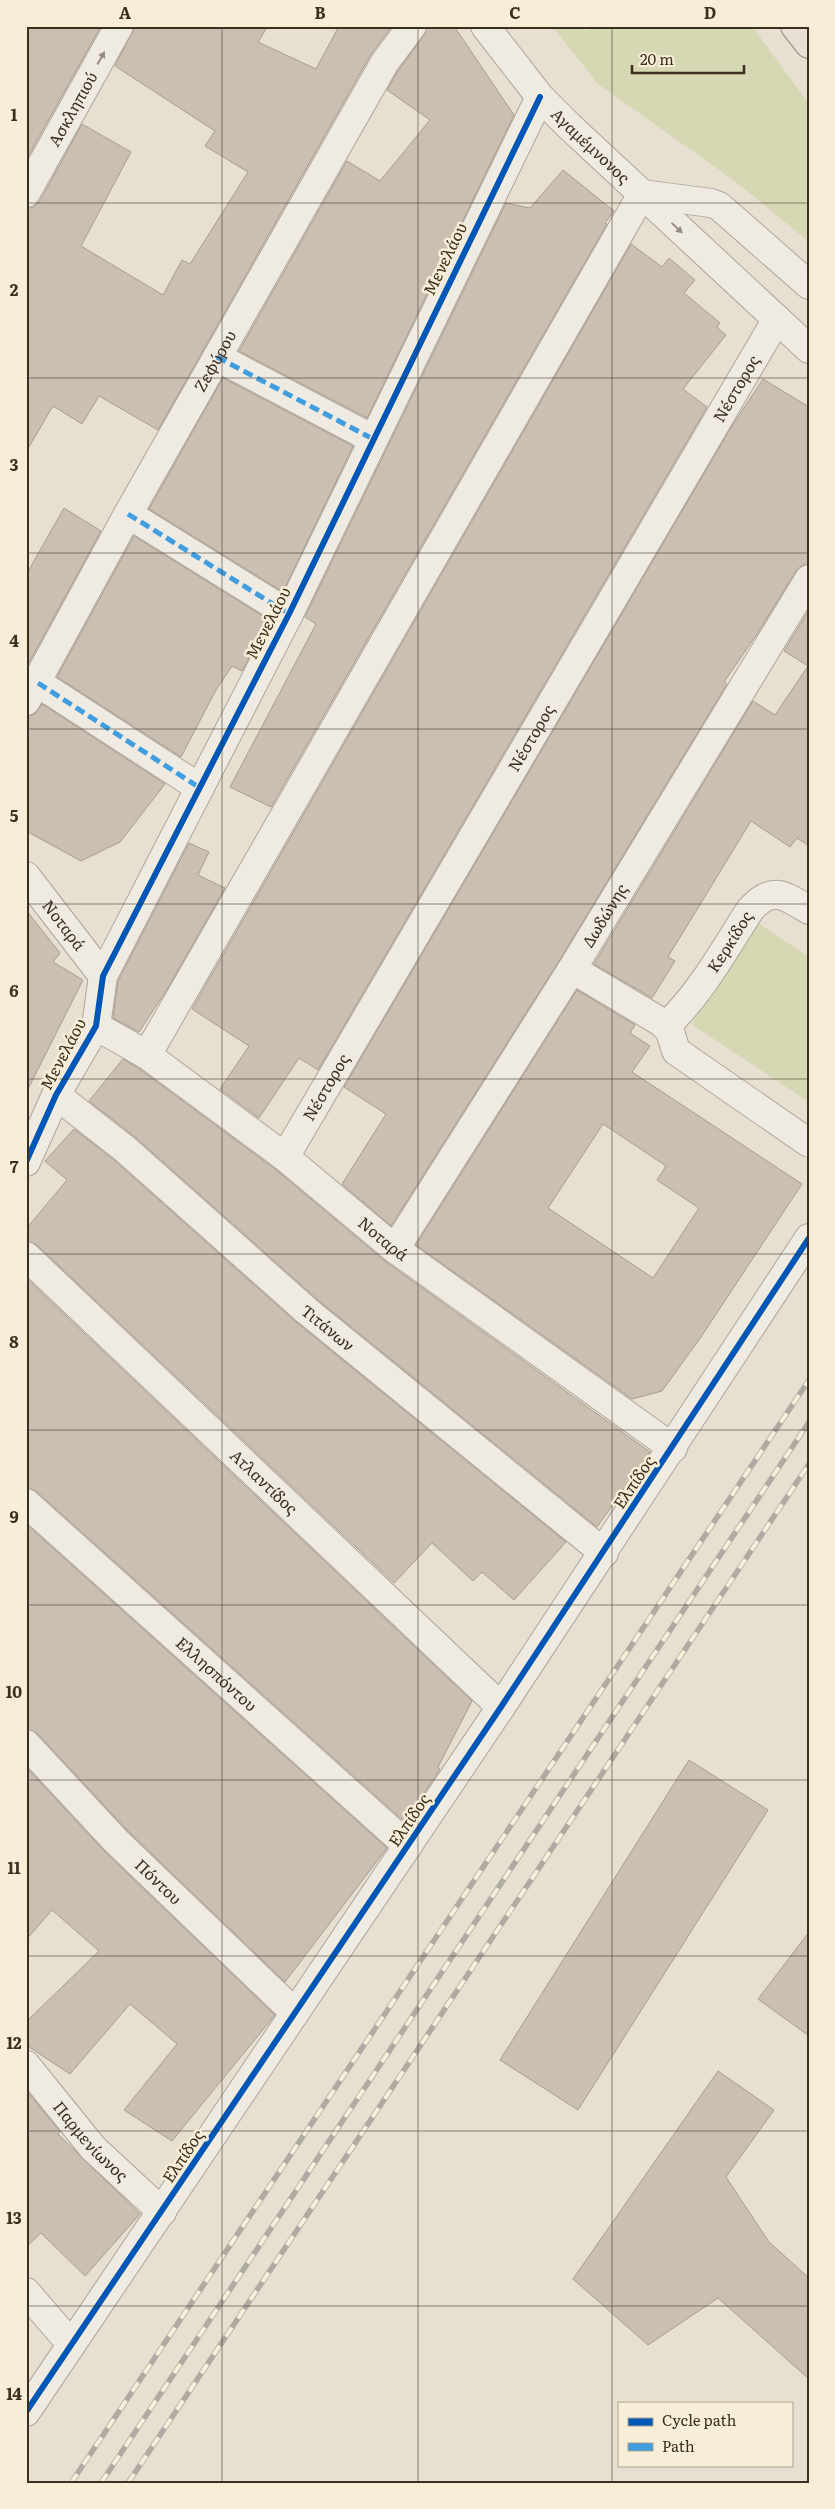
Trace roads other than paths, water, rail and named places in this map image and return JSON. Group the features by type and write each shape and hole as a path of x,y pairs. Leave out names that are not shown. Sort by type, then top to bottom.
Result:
{"main road":[{"path":"795,26 809,44"}],"street":[{"name":"Ασκληπιού","path":"26,192 119,26"},
{"name":"Ζεφύρου","path":"32,692 128,514 385,62 412,26"},
{"name":"Αγαμέμνονος","path":"485,26 540,97 809,349"},
{"name":"Μενελάου","path":"26,1162 56,1095 96,1026 103,976 289,614 540,97"},
{"path":"147,1056 642,194"},
{"name":"Αγαμέμνονος","path":"642,194 711,203 719,206 809,284"},
{"name":"Νέστορος","path":"285,1157 777,319"},
{"path":"217,357 373,439"},
{"path":"128,514 289,614"},
{"name":"Δωδώνης","path":"395,1249 572,969 809,580"},
{"path":"32,692 200,788"},
{"name":"Νοταρά","path":"26,876 103,976"},
{"name":"Κερκίδος","path":"666,1026 686,1007 699,990 758,900 766,895 781,895 809,910"},
{"path":"572,969 666,1026 676,1051 809,1143"},
{"name":"Νοταρά","path":"96,1026 147,1056 285,1157 395,1249 673,1448"},
{"name":"Τιτάνων","path":"56,1095 125,1149 307,1311 604,1553"},
{"name":"Ελπίδος","path":"26,2412 604,1553 809,1238"},
{"name":"Ατλαντίδος","path":"26,1256 501,1707"},
{"name":"Ελλησπόντου","path":"26,1503 408,1846"},
{"name":"Πόντου","path":"26,1744 116,1841 296,2013"},
{"name":"Παρμενίωνος","path":"26,2065 93,2148 162,2212"},
{"path":"26,2292 71,2344"}],"railway":[{"path":"71,2483 809,1380"},
{"path":"101,2483 809,1422"},
{"path":"128,2483 809,1464"}]}
